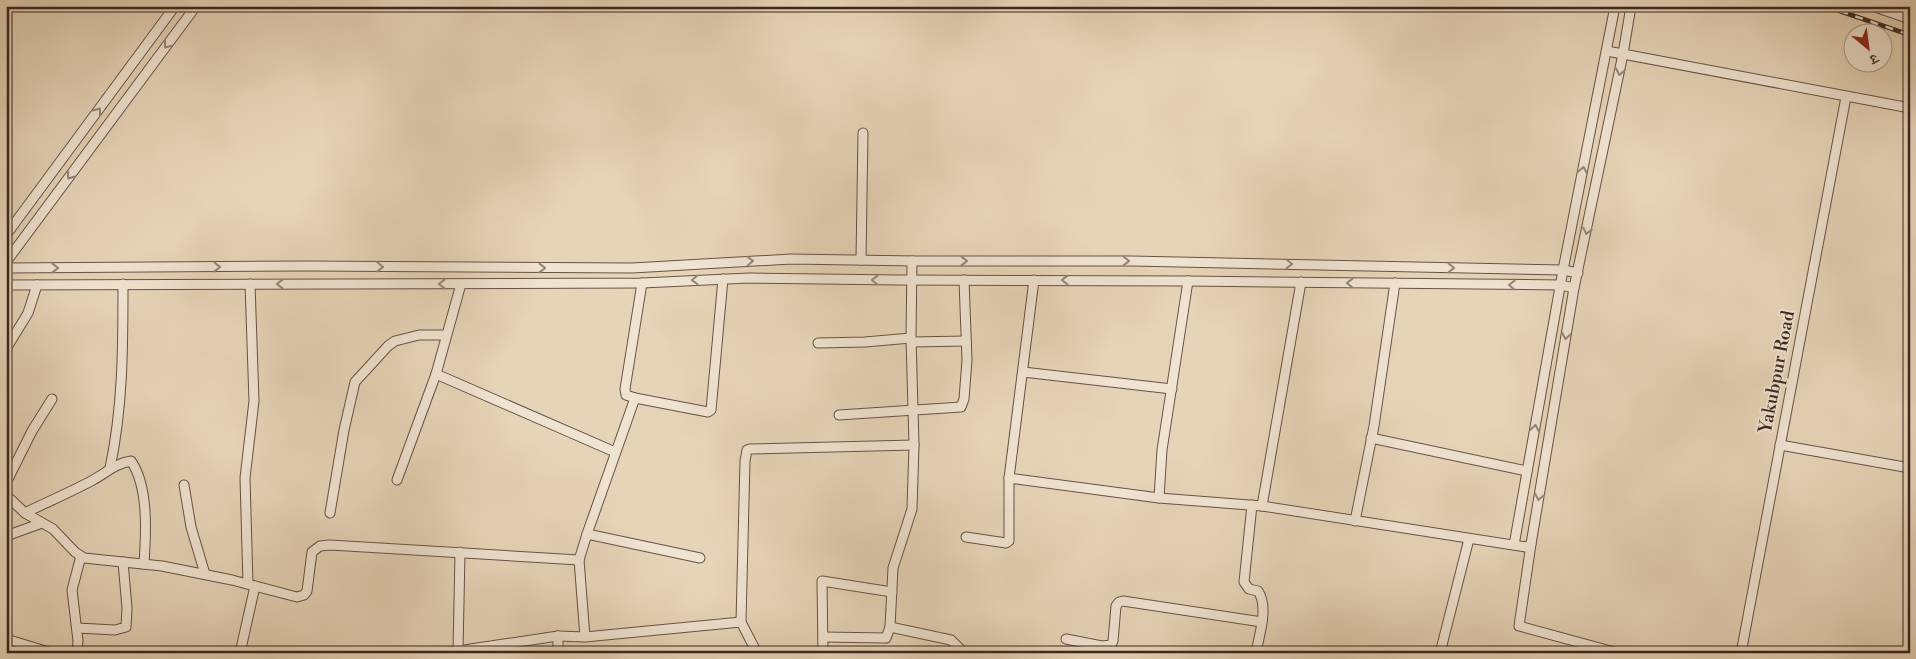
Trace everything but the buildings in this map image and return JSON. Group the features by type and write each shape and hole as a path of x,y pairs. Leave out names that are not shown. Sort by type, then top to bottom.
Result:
{"street":[{"path":"6,235 175,6"},
{"path":"6,262 196,6"},
{"path":"1514,545 1563,270 1615,6"},
{"path":"1618,653 1518,626 1574,288 1623,54 1631,6"},
{"path":"1872,6 1910,19"},
{"path":"1607,51 1910,108"},
{"name":"Yakubpur Road","path":"1741,653 1846,96"},
{"path":"861,260 863,134"},
{"path":"6,268 308,266 632,268 791,259 912,262 1140,261 1563,270 1578,273"},
{"path":"822,637 886,638 890,627 893,568 912,509 914,445 911,340 912,262"},
{"path":"631,283 632,268"},
{"path":"6,285 642,283 724,279 1301,282 1561,286 1574,288"},
{"path":"642,283 625,389 626,395 708,412 711,410 724,279"},
{"path":"839,416 961,407 964,399 966,341 964,280"},
{"path":"966,537 1008,542 1008,478 1034,280"},
{"path":"1159,498 1162,450 1188,281"},
{"path":"1262,506 1301,282"},
{"path":"1355,521 1371,438 1395,283"},
{"path":"110,468 123,368 123,284"},
{"path":"240,653 251,585 245,478 254,401 250,284"},
{"path":"397,480 436,374 461,284"},
{"path":"6,349 28,313 38,285"},
{"path":"330,514 344,430 355,382 388,346 395,341 418,335 446,335"},
{"path":"818,343 911,340 966,341"},
{"path":"1022,372 1172,389"},
{"path":"436,374 615,452"},
{"path":"585,637 579,560 635,398"},
{"path":"6,482 32,431 52,399"},
{"path":"1371,438 1527,471"},
{"path":"756,653 741,622 745,461 747,450 914,445"},
{"path":"1780,445 1910,468"},
{"path":"25,513 90,482 110,468 131,461 142,490 147,521 144,564"},
{"path":"1008,478 1159,498 1262,506 1469,539 1526,547 1531,544"},
{"path":"184,485 191,527 205,574"},
{"path":"6,495 25,513 56,532 81,556 89,559 144,564 205,574 297,597 304,594 308,588 312,552 320,546 460,552 579,560"},
{"path":"1252,505 1244,582 1249,589 1260,593 1263,602 1262,622 1256,653"},
{"path":"6,536 42,523"},
{"path":"587,534 700,558"},
{"path":"1408,653 1443,652 1469,539"},
{"path":"458,651 460,552"},
{"path":"77,653 77,628 72,590 81,556"},
{"path":"77,628 115,630 126,627 127,608 123,562"},
{"path":"823,653 822,581 892,592"},
{"path":"1066,639 1107,646 1111,645 1114,642 1116,606 1122,601 1186,609 1262,622"},
{"path":"444,653 558,636 585,637 741,622"},
{"path":"890,627 951,640 964,653"},
{"path":"558,636 558,653"},
{"path":"6,639 52,653"}],"railway":[{"path":"1825,6 1910,35"}]}
